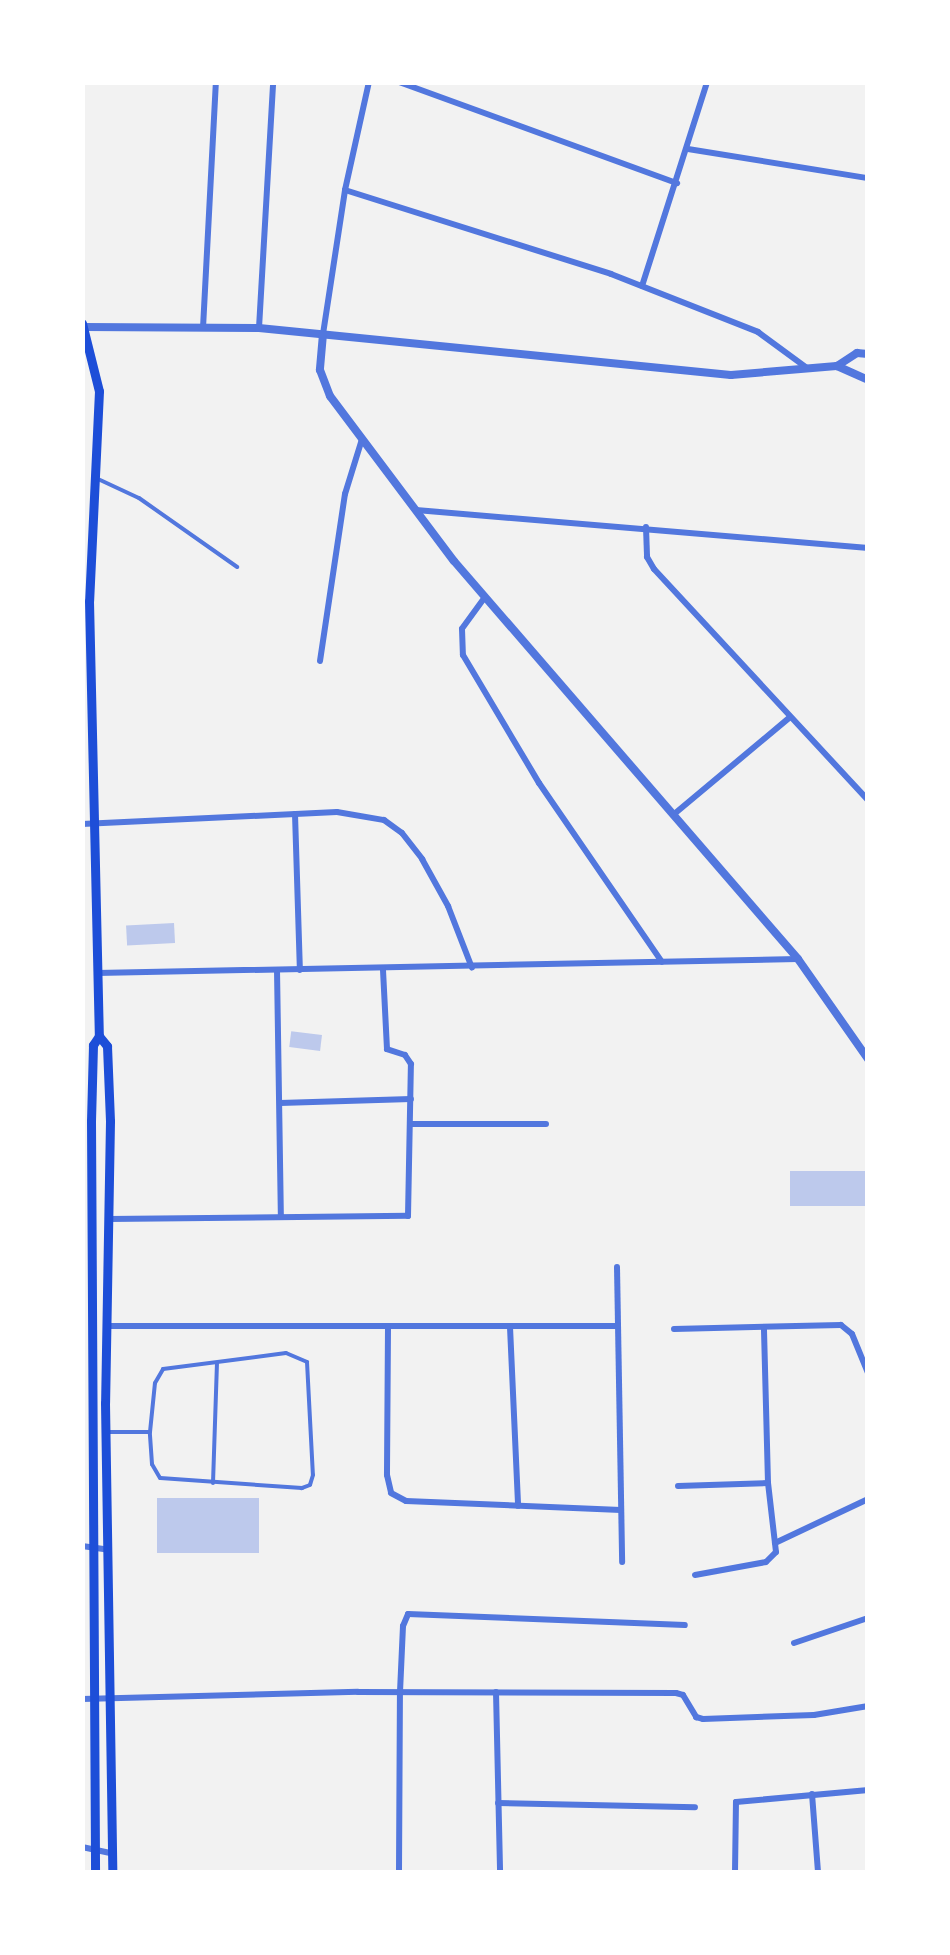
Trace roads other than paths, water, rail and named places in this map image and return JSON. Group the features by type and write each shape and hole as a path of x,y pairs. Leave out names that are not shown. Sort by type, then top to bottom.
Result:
{"main road":[{"path":"83,325 99,391 86,600 87,824 99,1036 107,1046 105,1326 112,1872"},
{"path":"96,1872 88,1699 86,1121 92,1046 99,1036"}],"street":[{"path":"203,328 216,82"},
{"path":"259,328 273,82"},
{"path":"369,82 345,190 323,334 323,384 485,596 798,959 868,1059"},
{"path":"400,82 677,183"},
{"path":"642,286 707,82"},
{"path":"688,149 868,178"},
{"path":"345,190 642,286 758,332 808,368"},
{"path":"83,325 259,328 731,375 837,366 857,354 868,354"},
{"path":"837,366 868,380"},
{"path":"320,661 346,494 362,439"},
{"path":"416,510 868,548"},
{"path":"646,527 647,557 654,569 868,800"},
{"path":"485,596 462,629 463,655 539,783 663,963"},
{"path":"672,816 790,718"},
{"path":"87,824 296,814 362,814 384,820 402,832 448,906 472,968"},
{"path":"296,814 300,970"},
{"path":"96,973 798,959"},
{"path":"108,1219 408,1216 410,1058 387,1049 383,969"},
{"path":"278,970 281,1217"},
{"path":"280,1103 411,1099"},
{"path":"411,1124 546,1124"},
{"path":"617,1267 622,1562"},
{"path":"674,1329 764,1330 842,1324 852,1334 868,1373"},
{"path":"105,1326 618,1326"},
{"path":"510,1326 518,1506"},
{"path":"388,1328 386,1475 391,1493 406,1501 622,1510"},
{"path":"695,1576 773,1558 764,1330"},
{"path":"678,1486 768,1483"},
{"path":"775,1543 868,1499"},
{"path":"88,1546 109,1550"},
{"path":"399,1872 404,1619 414,1612 685,1625"},
{"path":"794,1643 868,1618"},
{"path":"88,1699 400,1692 676,1693 683,1695 692,1712 703,1719 814,1715 868,1706"},
{"path":"496,1692 500,1872"},
{"path":"735,1872 736,1802 868,1790"},
{"path":"812,1794 818,1872"},
{"path":"498,1803 695,1806"},
{"path":"82,1847 111,1852"}],"lane":[{"path":"95,477 139,498 237,567"},
{"path":"286,1353 306,1362 310,1485 302,1488 160,1478 152,1464 150,1432 155,1383 162,1368 286,1353"},
{"path":"213,1483 216,1360"},
{"path":"106,1432 150,1432"}]}
